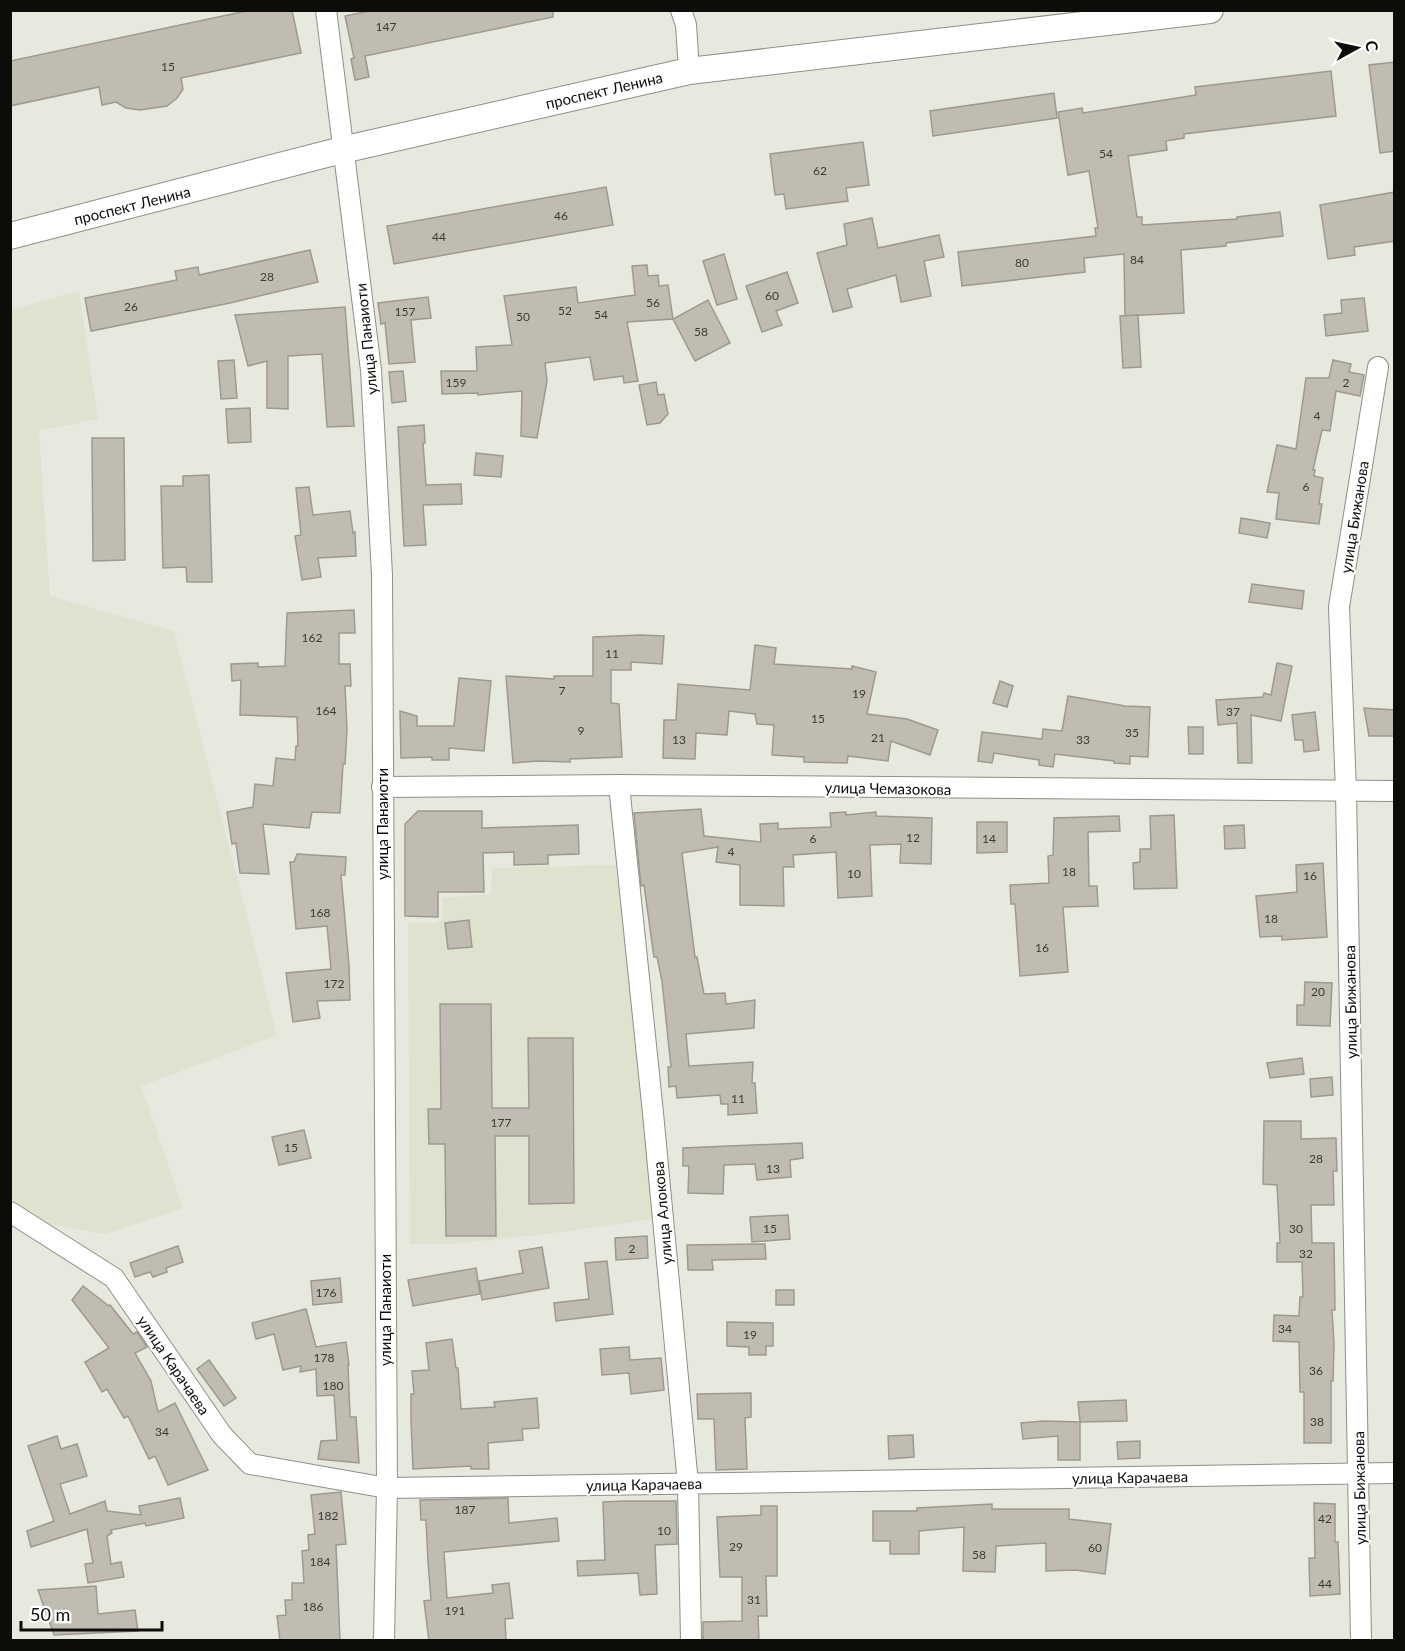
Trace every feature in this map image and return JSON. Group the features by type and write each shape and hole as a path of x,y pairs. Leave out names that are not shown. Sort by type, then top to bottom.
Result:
{"main road":[{"name":"проспект Ленина","path":"10,236 342,150 689,71 1210,10"}],"street":[{"name":"улица Панаиоти","path":"326,10 371,370 382,575 387,1488 384,1641"},
{"path":"681,10 686,25 689,71"},
{"name":"улица Бижанова","path":"1361,1641 1346,792 1339,607 1378,367"},
{"name":"улица Чемазокова","path":"382,788 619,786 1395,791"},
{"name":"улица Алокова","path":"619,786 688,1484 691,1641"},
{"name":"улица Карачаева","path":"10,1212 114,1278 222,1435 250,1464 387,1488 1395,1473"}],"shaded area":[{"path":"79,291 98,419 39,431 50,596 174,631 277,1035 141,1086 183,1208 106,1234 48,1224 10,1198 11,310"},
{"path":"615,865 637,1003 653,1219 539,1235 449,1244 410,1244 408,922 435,923 442,919 443,898 491,894 492,868"}],"building":[{"path":"251,10 292,10 301,53 181,78 183,89 167,106 140,110 126,108 116,102 102,105 99,87 10,106 10,61"},
{"path":"373,10 553,10 553,17 365,56 369,77 355,80 351,59 354,58 345,16"},
{"path":"1395,62 1395,151 1380,153 1369,65"},
{"path":"1331,71 1336,116 1184,134 1184,138 1166,141 1167,150 1128,156 1137,217 1142,217 1142,225 1237,219 1237,217 1280,212 1283,236 1226,243 1226,246 1181,250 1184,313 1125,316 1124,254 1084,258 1085,272 962,286 958,252 1096,236 1095,228 1098,228 1089,171 1068,175 1058,112 1082,108 1083,113 1196,95 1195,87"},
{"path":"1054,93 1057,118 933,136 930,111"},
{"path":"863,142 869,185 846,188 848,201 786,209 784,194 775,195 770,154"},
{"path":"606,187 613,225 394,264 387,226"},
{"path":"1395,192 1395,241 1354,247 1355,255 1328,259 1320,205"},
{"path":"872,218 878,248 939,235 944,257 924,261 931,296 901,302 896,275 847,289 852,307 833,312 817,253 847,245 844,224"},
{"path":"310,250 318,282 230,303 91,331 85,298 177,280 175,271 198,267 199,275"},
{"path":"724,254 737,299 717,305 703,261"},
{"path":"647,265 648,276 658,275 659,286 668,285 673,319 627,322 638,381 624,383 623,376 594,380 590,357 545,363 547,381 537,438 521,436 522,391 478,395 478,393 442,394 441,371 477,371 476,347 512,345 504,296 576,287 578,303 635,295 632,266"},
{"path":"787,272 798,303 776,311 782,325 762,332 746,286"},
{"path":"428,297 431,318 411,320 415,362 389,364 385,323 381,324 378,303"},
{"path":"1364,298 1368,331 1326,336 1324,315 1342,313 1341,300"},
{"path":"708,300 730,343 695,361 673,319"},
{"path":"345,307 354,426 327,427 322,354 288,356 288,409 267,408 267,361 248,366 235,315"},
{"path":"1138,315 1141,367 1123,368 1120,316"},
{"path":"234,360 237,398 221,399 218,361"},
{"path":"1333,360 1351,364 1349,372 1364,375 1360,396 1336,391 1330,431 1322,430 1313,470 1315,470 1314,476 1323,478 1319,524 1276,519 1279,493 1267,492 1277,445 1296,449 1306,378 1329,378"},
{"path":"403,371 406,401 392,403 389,372"},
{"path":"656,382 658,395 664,394 668,414 660,423 647,425 639,385"},
{"path":"250,408 251,442 228,443 226,409"},
{"path":"424,425 426,485 461,484 462,504 423,505 426,545 404,546 398,427"},
{"path":"92,438 124,438 125,560 93,561"},
{"path":"476,453 503,456 501,477 474,475"},
{"path":"209,475 212,582 187,582 186,567 163,568 161,486 183,486 183,476"},
{"path":"309,487 313,515 350,511 353,533 355,532 356,556 318,558 321,577 302,580 295,536 301,535 296,488"},
{"path":"1241,518 1270,523 1267,538 1239,533"},
{"path":"1252,584 1304,591 1302,609 1249,602"},
{"path":"354,610 355,633 339,633 339,664 350,664 351,686 345,686 347,729 340,813 312,812 309,828 263,824 269,874 240,873 236,843 232,844 227,812 253,807 255,784 273,786 276,758 295,760 296,746 298,746 297,717 240,715 241,680 232,681 231,664 258,663 258,667 285,666 287,613"},
{"path":"664,636 662,664 631,662 631,670 611,670 611,703 619,704 622,757 570,759 570,762 513,763 506,676 554,679 554,676 593,676 593,637"},
{"path":"755,645 776,648 774,664 852,669 852,666 876,672 867,714 907,719 938,730 930,755 891,741 888,761 848,756 847,763 804,762 804,757 772,755 774,725 757,724 755,714 729,711 727,735 696,733 695,759 663,758 664,720 676,720 678,684 750,690"},
{"path":"1277,663 1292,666 1281,721 1251,715 1252,763 1238,763 1237,723 1218,725 1216,700 1263,697 1264,693 1271,695"},
{"path":"459,678 491,681 484,751 449,748 449,760 432,760 432,757 401,758 400,711 417,716 417,726 454,726"},
{"path":"1000,681 1013,686 1007,707 993,703"},
{"path":"1068,696 1125,706 1150,707 1148,757 1130,756 1130,764 1055,754 1053,767 1039,765 1039,760 994,753 992,763 978,761 982,732 1042,739 1043,729 1062,731"},
{"path":"1364,708 1395,710 1395,736 1369,736"},
{"path":"1315,712 1319,750 1304,752 1303,740 1295,740 1292,715"},
{"path":"1188,727 1203,727 1203,754 1189,754"},
{"path":"701,809 704,836 761,842 760,824 778,823 778,829 831,827 830,813 846,812 846,815 876,812 876,816 932,818 931,864 900,863 901,844 870,845 872,896 838,898 836,852 793,855 794,867 783,867 784,906 740,905 740,865 716,862 718,847 682,853 695,957 697,957 704,994 725,993 726,1004 755,1000 754,1028 686,1034 689,1066 753,1062 752,1083 755,1083 757,1113 728,1115 728,1104 721,1104 720,1095 677,1098 676,1086 669,1087 668,1067 671,1067 662,981 657,957 654,957 644,885 641,886 634,813"},
{"path":"418,811 482,811 482,828 578,825 579,854 548,855 548,864 514,865 514,852 483,853 484,892 438,892 438,917 405,916 405,824"},
{"path":"1174,815 1177,888 1134,889 1133,863 1140,862 1140,849 1151,849 1150,816"},
{"path":"1119,816 1120,831 1088,832 1089,886 1097,886 1098,906 1063,907 1068,972 1020,976 1015,904 1011,904 1010,885 1049,883 1048,856 1053,855 1054,818"},
{"path":"977,822 1007,822 1007,852 977,853"},
{"path":"1244,825 1245,848 1225,849 1224,826"},
{"path":"297,854 346,857 345,875 341,875 350,1000 317,1001 320,1018 293,1022 286,973 331,969 327,926 296,929 290,862 294,862"},
{"path":"1323,863 1327,937 1282,940 1282,936 1260,937 1256,896 1297,892 1296,865"},
{"path":"469,920 472,947 448,949 445,923"},
{"path":"1305,982 1332,983 1330,1026 1297,1025 1297,1005 1304,1005"},
{"path":"440,1004 491,1004 492,1108 529,1108 528,1038 573,1038 574,1203 529,1204 529,1136 495,1136 496,1236 446,1236 445,1144 429,1144 428,1109 441,1109"},
{"path":"1302,1058 1304,1074 1270,1078 1267,1063"},
{"path":"1332,1077 1333,1095 1311,1097 1310,1079"},
{"path":"1264,1121 1301,1121 1301,1139 1336,1138 1337,1171 1333,1171 1334,1205 1311,1205 1312,1243 1334,1243 1335,1310 1332,1310 1334,1344 1333,1381 1331,1381 1331,1443 1304,1443 1304,1392 1300,1392 1299,1342 1273,1341 1274,1315 1299,1316 1300,1297 1303,1297 1302,1262 1277,1262 1277,1243 1280,1243 1277,1185 1263,1184"},
{"path":"304,1130 311,1158 279,1165 272,1137"},
{"path":"802,1143 803,1158 790,1160 791,1177 757,1180 755,1164 724,1165 723,1194 688,1193 689,1166 683,1166 683,1148"},
{"path":"788,1215 790,1239 752,1242 750,1217"},
{"path":"647,1236 648,1258 616,1260 615,1238"},
{"path":"765,1244 766,1259 712,1260 713,1270 688,1270 687,1245"},
{"path":"178,1246 183,1262 166,1268 167,1272 153,1277 150,1272 135,1277 130,1263"},
{"path":"542,1247 549,1288 482,1300 479,1281 523,1273 519,1251"},
{"path":"607,1261 613,1314 556,1321 554,1303 589,1299 585,1263"},
{"path":"476,1268 480,1294 413,1306 408,1280"},
{"path":"340,1278 342,1302 313,1305 311,1281"},
{"path":"83,1286 110,1305 133,1334 137,1332 147,1347 135,1353 151,1381 158,1412 175,1403 208,1470 168,1485 155,1456 149,1459 128,1416 124,1418 107,1389 102,1392 85,1362 109,1348 72,1300"},
{"path":"776,1290 794,1290 794,1305 776,1305"},
{"path":"306,1309 316,1347 346,1342 350,1417 356,1417 359,1463 318,1459 321,1441 337,1440 334,1395 317,1396 316,1369 300,1372 301,1366 283,1370 274,1334 256,1339 252,1323"},
{"path":"727,1322 773,1323 773,1346 766,1346 766,1355 749,1355 749,1347 727,1346"},
{"path":"452,1339 456,1368 458,1368 461,1409 495,1407 494,1402 537,1398 539,1428 522,1429 523,1440 488,1443 489,1469 471,1469 471,1466 413,1469 412,1371 429,1370 426,1343"},
{"path":"629,1347 630,1360 661,1358 664,1390 631,1394 629,1373 602,1375 600,1349"},
{"path":"209,1360 236,1398 224,1406 197,1369"},
{"path":"751,1393 751,1417 745,1418 747,1469 716,1470 714,1419 698,1419 697,1394"},
{"path":"1126,1400 1127,1421 1080,1422 1078,1402"},
{"path":"1080,1422 1080,1460 1058,1460 1058,1436 1023,1439 1021,1423"},
{"path":"913,1435 914,1457 889,1459 888,1436"},
{"path":"57,1436 61,1449 77,1444 87,1476 60,1484 70,1514 105,1501 107,1511 141,1515 139,1506 180,1498 184,1518 111,1530 112,1533 107,1536 111,1564 121,1562 124,1577 88,1583 85,1564 93,1563 87,1529 31,1547 27,1531 54,1521 28,1446"},
{"path":"1140,1441 1140,1458 1118,1459 1117,1442"},
{"path":"341,1492 346,1544 336,1545 340,1641 280,1641 277,1616 286,1615 285,1600 292,1600 292,1583 304,1583 302,1551 309,1550 308,1535 315,1534 311,1495"},
{"path":"508,1498 509,1523 557,1518 559,1541 444,1552 447,1598 493,1593 492,1585 509,1583 513,1618 505,1619 506,1641 429,1641 424,1601 431,1600 426,1520 421,1520 420,1500"},
{"path":"676,1501 677,1544 655,1545 657,1594 640,1595 638,1573 578,1576 577,1561 605,1560 603,1502"},
{"path":"1314,1503 1335,1504 1335,1542 1338,1542 1340,1594 1310,1596 1309,1558 1315,1558"},
{"path":"992,1504 992,1509 1069,1509 1069,1519 1111,1524 1105,1574 1075,1570 1046,1571 1046,1543 996,1546 995,1572 963,1571 964,1527 919,1531 919,1554 890,1554 890,1541 873,1541 873,1511 917,1511 917,1508"},
{"path":"761,1506 777,1506 777,1576 766,1576 767,1616 758,1616 759,1641 703,1641 703,1622 742,1621 742,1577 720,1577 717,1517 761,1515"},
{"path":"96,1586 98,1614 135,1610 138,1631 54,1635 38,1590"}]}
